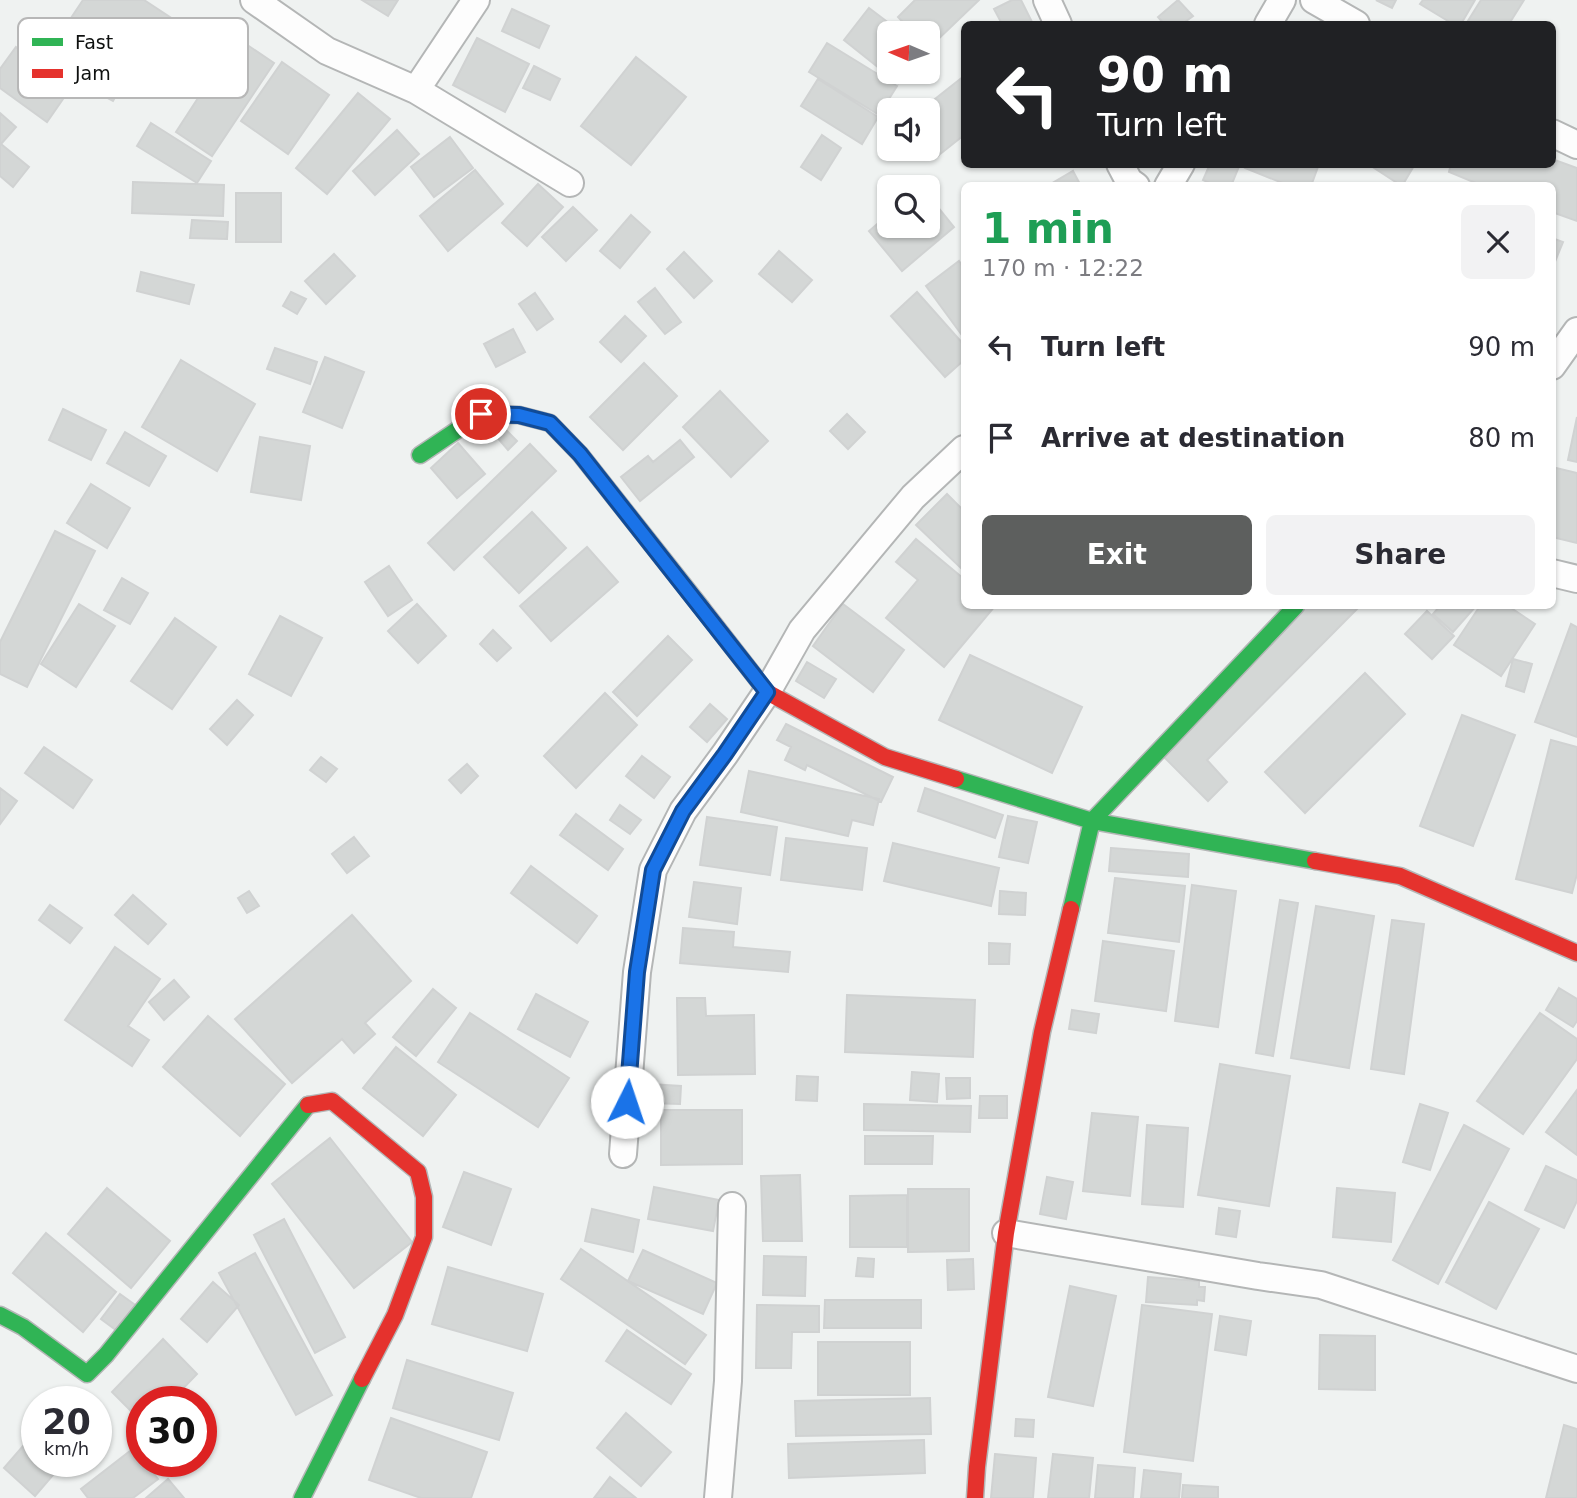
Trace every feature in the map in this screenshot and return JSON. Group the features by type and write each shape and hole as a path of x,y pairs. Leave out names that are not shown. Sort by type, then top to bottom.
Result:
{"street":[{"path":"254,0 327,51 416,90 570,183"},
{"path":"416,90 476,0"},
{"path":"1047,0 1057,21"},
{"path":"1270,21 1282,0"},
{"path":"1314,0 1351,21"},
{"path":"1556,135 1577,145"},
{"path":"1556,360 1577,331"},
{"path":"420,455 481,414 519,415 550,423 580,454 767,692 885,757 1092,821 1400,876 1577,953"},
{"path":"623,1154 637,972 653,870 683,811 767,692 802,630 913,497 961,452"},
{"path":"1556,574 1577,579"},
{"path":"975,1498 1006,1233 1042,1032 1092,821 1293,609"},
{"path":"0,1315 23,1327 87,1374 106,1356 307,1105 332,1101 418,1172 424,1196 424,1237 395,1315 302,1498"},
{"path":"718,1498 728,1381 732,1206"},
{"path":"1006,1233 1258,1276 1321,1284 1577,1369"}],"building":[{"path":"83,0 144,0 171,18 71,18"},
{"path":"362,0 398,0 388,16"},
{"path":"915,0 979,0 940,37 940,21 902,21 898,17"},
{"path":"1012,0 1021,0 1032,21 1000,21 994,9"},
{"path":"1178,0 1193,16 1186,21 1161,21 1158,17"},
{"path":"1376,0 1396,0 1392,8"},
{"path":"1423,0 1475,0 1463,21 1448,21 1420,4"},
{"path":"1481,0 1524,0 1511,21 1468,21"},
{"path":"869,8 886,21 877,21 877,66 844,40"},
{"path":"512,9 549,26 539,48 502,31"},
{"path":"477,38 529,64 505,112 453,85"},
{"path":"827,43 877,74 877,84 897,86 890,98 877,98 877,114 809,72"},
{"path":"248,45 274,63 212,156 176,132 198,98 248,98"},
{"path":"16,47 18,98 64,98 47,122 0,88 0,69"},
{"path":"636,57 686,97 631,165 581,126"},
{"path":"282,62 329,95 288,154 241,121"},
{"path":"534,66 560,79 550,100 523,88"},
{"path":"961,78 961,137 940,154 940,98 936,98"},
{"path":"818,79 877,119 862,144 801,106"},
{"path":"358,93 390,119 327,194 296,168"},
{"path":"0,113 16,127 1,144 29,167 13,187 0,176"},
{"path":"151,123 211,161 197,183 137,146"},
{"path":"397,130 419,154 375,195 353,171"},
{"path":"822,135 841,148 821,180 801,167"},
{"path":"450,137 473,168 434,197 411,167"},
{"path":"1556,160 1577,168 1577,221 1556,213 1556,182 1473,182 1449,172 1450,168 1556,168"},
{"path":"1208,168 1238,168 1233,182 1203,180"},
{"path":"1245,168 1318,168 1312,182 1280,182"},
{"path":"1374,168 1413,168 1404,182 1396,182"},
{"path":"475,170 503,204 448,251 420,216"},
{"path":"1073,171 1079,182 1054,182"},
{"path":"133,182 224,185 223,216 132,213"},
{"path":"538,184 563,207 527,246 502,223"},
{"path":"236,193 281,193 281,242 236,242"},
{"path":"573,207 597,230 566,261 542,237"},
{"path":"940,210 954,227 902,271 869,231 877,224 877,238 940,238"},
{"path":"631,215 650,232 620,268 600,251"},
{"path":"192,220 228,222 227,239 190,238"},
{"path":"1556,239 1563,242 1556,259"},
{"path":"779,251 812,280 792,302 759,274"},
{"path":"684,252 712,281 694,298 667,269"},
{"path":"334,254 355,276 326,304 305,281"},
{"path":"959,261 961,334 926,286"},
{"path":"141,272 194,285 189,304 137,291"},
{"path":"655,288 681,322 665,334 638,302"},
{"path":"291,292 306,299 297,314 283,306"},
{"path":"917,292 961,342 961,363 945,377 891,316"},
{"path":"535,293 553,319 537,330 519,304"},
{"path":"625,316 646,336 621,362 600,342"},
{"path":"513,329 525,352 496,367 484,344"},
{"path":"275,348 317,362 310,384 267,369"},
{"path":"325,357 364,372 342,428 303,412"},
{"path":"181,360 255,404 217,471 142,427"},
{"path":"644,363 677,396 623,450 590,417"},
{"path":"720,391 768,441 731,477 683,427"},
{"path":"63,409 106,430 91,460 49,440"},
{"path":"847,414 865,432 848,449 830,431"},
{"path":"1577,417 1577,462 1568,460"},
{"path":"504,428 517,441 508,450 496,436"},
{"path":"125,432 166,456 149,486 107,463"},
{"path":"260,437 310,446 301,500 251,492"},
{"path":"680,440 694,457 640,501 621,477 648,456 653,462"},
{"path":"458,443 485,474 457,498 431,468"},
{"path":"530,444 556,471 454,570 428,543"},
{"path":"1556,468 1577,473 1577,543 1556,538"},
{"path":"91,484 130,508 107,548 67,523"},
{"path":"947,494 961,508 961,568 916,525"},
{"path":"532,512 566,548 519,593 484,557"},
{"path":"55,531 95,551 27,687 0,674 0,642"},
{"path":"916,539 961,576 961,609 992,609 944,667 886,618 918,580 896,562"},
{"path":"587,547 618,582 551,641 520,606"},
{"path":"389,566 412,600 388,616 365,582"},
{"path":"122,578 148,593 130,624 104,610"},
{"path":"79,604 115,626 76,687 41,664"},
{"path":"417,604 446,636 418,663 388,631"},
{"path":"843,604 904,650 873,692 813,646"},
{"path":"1301,609 1357,609 1207,760 1227,782 1208,801 1159,752"},
{"path":"1437,609 1473,609 1453,632 1433,614"},
{"path":"1478,609 1512,609 1535,624 1501,676 1454,645"},
{"path":"1427,611 1454,636 1432,659 1405,634"},
{"path":"280,616 322,638 291,696 249,674"},
{"path":"175,618 216,647 172,709 131,681"},
{"path":"1571,624 1577,627 1577,737 1535,722"},
{"path":"493,630 511,648 497,661 480,644"},
{"path":"668,636 692,660 637,716 613,692"},
{"path":"970,655 1082,707 1052,773 939,720"},
{"path":"1513,659 1532,664 1524,692 1506,686"},
{"path":"807,662 836,679 824,698 796,681"},
{"path":"1365,673 1405,714 1305,813 1265,772"},
{"path":"605,693 637,725 576,788 544,756"},
{"path":"237,700 253,715 227,745 210,729"},
{"path":"710,704 727,719 707,742 690,727"},
{"path":"1462,715 1515,735 1473,846 1420,826"},
{"path":"786,724 893,777 881,802 807,765 805,770 785,760 791,747 777,740"},
{"path":"1551,740 1577,747 1577,874 1572,893 1516,879"},
{"path":"44,747 92,780 73,808 25,773"},
{"path":"642,756 670,777 654,798 626,776"},
{"path":"321,757 337,769 326,782 310,770"},
{"path":"467,764 478,776 461,793 449,780"},
{"path":"749,771 879,799 873,825 852,820 848,836 741,812"},
{"path":"0,788 17,801 0,824"},
{"path":"925,788 1003,815 995,838 918,811"},
{"path":"620,805 641,820 630,834 610,820"},
{"path":"576,814 623,849 608,870 560,835"},
{"path":"1008,816 1037,822 1028,863 999,857"},
{"path":"707,817 777,827 770,875 700,865"},
{"path":"354,837 369,856 347,873 332,854"},
{"path":"786,838 867,848 862,890 781,880"},
{"path":"893,843 999,868 991,906 884,881"},
{"path":"1111,848 1189,854 1188,877 1109,871"},
{"path":"531,866 597,916 577,943 511,893"},
{"path":"1115,878 1185,886 1179,942 1108,933"},
{"path":"694,882 741,888 737,924 689,917"},
{"path":"1192,885 1236,891 1218,1027 1175,1021"},
{"path":"249,891 259,906 247,913 238,898"},
{"path":"1000,891 1026,893 1025,915 999,914"},
{"path":"133,895 166,924 148,944 115,915"},
{"path":"1280,900 1298,903 1273,1056 1256,1053"},
{"path":"50,905 82,928 70,943 39,920"},
{"path":"1316,906 1374,916 1349,1068 1291,1058"},
{"path":"352,915 411,981 365,1023 375,1034 354,1053 342,1039 292,1083 235,1019"},
{"path":"1392,920 1424,924 1404,1074 1371,1069"},
{"path":"683,928 734,932 733,947 790,952 788,972 680,963"},
{"path":"1103,941 1174,951 1166,1011 1095,1001"},
{"path":"989,943 1010,944 1009,964 989,964"},
{"path":"115,947 160,979 128,1026 149,1040 132,1066 65,1020"},
{"path":"174,980 189,997 164,1020 149,1002"},
{"path":"1559,988 1577,999 1577,1021 1573,1027 1546,1010"},
{"path":"433,989 456,1008 416,1056 393,1037"},
{"path":"536,994 588,1022 570,1057 518,1029"},
{"path":"847,995 975,1000 973,1057 845,1052"},
{"path":"677,998 705,998 706,1016 754,1015 755,1074 678,1075"},
{"path":"1072,1010 1099,1014 1096,1033 1069,1029"},
{"path":"470,1013 569,1078 538,1127 438,1062"},
{"path":"1540,1013 1577,1039 1577,1059 1523,1134 1477,1101"},
{"path":"208,1016 285,1084 240,1136 163,1067"},
{"path":"396,1047 456,1095 423,1136 363,1088"},
{"path":"1220,1064 1290,1076 1269,1206 1198,1195"},
{"path":"912,1072 939,1074 937,1102 910,1100"},
{"path":"797,1076 818,1077 817,1101 796,1100"},
{"path":"946,1078 970,1078 970,1098 947,1099"},
{"path":"650,1084 681,1086 680,1104 650,1103"},
{"path":"1577,1090 1577,1155 1546,1132"},
{"path":"980,1096 1007,1096 1007,1118 979,1118"},
{"path":"864,1104 971,1106 970,1132 864,1130"},
{"path":"1420,1104 1448,1113 1430,1170 1403,1162"},
{"path":"661,1110 742,1110 742,1164 661,1165"},
{"path":"1092,1113 1138,1117 1130,1196 1083,1191"},
{"path":"1147,1125 1188,1128 1183,1207 1142,1204"},
{"path":"1464,1125 1509,1149 1438,1284 1393,1260"},
{"path":"865,1136 933,1136 932,1164 865,1164"},
{"path":"330,1138 412,1242 354,1288 272,1184"},
{"path":"1546,1166 1577,1180 1577,1201 1564,1228 1525,1210"},
{"path":"464,1172 511,1189 491,1245 443,1227"},
{"path":"800,1175 802,1241 763,1241 761,1176"},
{"path":"1047,1177 1073,1182 1066,1219 1040,1214"},
{"path":"654,1187 719,1200 713,1231 648,1219"},
{"path":"107,1188 170,1241 131,1288 68,1234"},
{"path":"1337,1188 1395,1193 1391,1242 1333,1237"},
{"path":"908,1189 969,1189 969,1251 908,1252"},
{"path":"907,1195 907,1247 850,1247 850,1196"},
{"path":"1489,1202 1539,1229 1496,1309 1446,1282"},
{"path":"1219,1208 1240,1211 1236,1237 1216,1234"},
{"path":"592,1209 639,1220 633,1252 585,1241"},
{"path":"284,1219 345,1337 315,1353 254,1235"},
{"path":"46,1233 116,1292 83,1332 13,1273"},
{"path":"581,1249 706,1335 685,1364 561,1279"},
{"path":"643,1250 717,1283 703,1314 628,1281"},
{"path":"255,1253 332,1395 296,1415 219,1273"},
{"path":"764,1256 806,1257 805,1296 763,1295"},
{"path":"858,1258 874,1259 873,1277 856,1276"},
{"path":"973,1259 974,1289 948,1290 947,1260"},
{"path":"448,1267 543,1294 527,1351 432,1324"},
{"path":"1148,1277 1199,1281 1199,1287 1205,1287 1204,1301 1197,1300 1197,1305 1146,1302"},
{"path":"213,1282 239,1305 207,1342 181,1319"},
{"path":"1070,1286 1116,1296 1093,1406 1048,1397"},
{"path":"120,1294 138,1307 120,1333 101,1319"},
{"path":"825,1300 921,1300 921,1328 824,1328"},
{"path":"757,1305 819,1306 819,1332 792,1332 791,1368 756,1368"},
{"path":"1142,1305 1212,1314 1193,1461 1124,1452"},
{"path":"1220,1316 1251,1321 1246,1355 1215,1350"},
{"path":"627,1330 691,1374 671,1404 606,1361"},
{"path":"1320,1335 1375,1336 1375,1390 1319,1389"},
{"path":"163,1339 197,1374 185,1386 126,1386 126,1406 112,1392"},
{"path":"818,1342 910,1342 910,1395 818,1395"},
{"path":"407,1360 513,1393 499,1440 393,1408"},
{"path":"930,1398 931,1434 796,1436 795,1401"},
{"path":"626,1413 671,1452 641,1486 597,1448"},
{"path":"391,1418 487,1452 471,1498 421,1498 369,1480"},
{"path":"1016,1419 1034,1420 1033,1437 1015,1436"},
{"path":"1564,1425 1577,1429 1577,1498 1546,1498"},
{"path":"924,1440 925,1473 789,1478 788,1444"},
{"path":"21,1448 21,1477 51,1477 35,1496 4,1468"},
{"path":"126,1454 126,1477 158,1479 133,1498 88,1498 81,1489 97,1477 112,1477 112,1465"},
{"path":"995,1454 1036,1458 1033,1498 991,1498"},
{"path":"1053,1454 1093,1458 1089,1498 1048,1498"},
{"path":"1098,1465 1135,1468 1133,1498 1095,1498"},
{"path":"1144,1470 1181,1474 1179,1498 1141,1498"},
{"path":"610,1477 636,1498 594,1498"},
{"path":"168,1479 184,1498 146,1498"},
{"path":"1183,1485 1218,1487 1218,1498 1182,1498"}],"traffic: fast":[{"path":"420,455 481,414 519,415 550,423 580,454 701,607"},
{"path":"1071,909 1092,821 1293,609"},
{"path":"956,779 1092,821 1315,861"},
{"path":"0,1315 23,1327 87,1374 106,1355 308,1105"},
{"path":"302,1498 362,1379"}],"traffic: jam":[{"path":"701,607 767,692 885,757 956,779"},
{"path":"1315,861 1400,876 1577,953"},
{"path":"975,1498 1006,1233 1042,1032 1071,909"},
{"path":"308,1105 332,1101 418,1172 424,1197 424,1237 395,1315 362,1379"}],"route":[{"path":"481,414 519,415 550,423 580,454 767,692 683,811 653,870 637,972 627,1102"}]}
